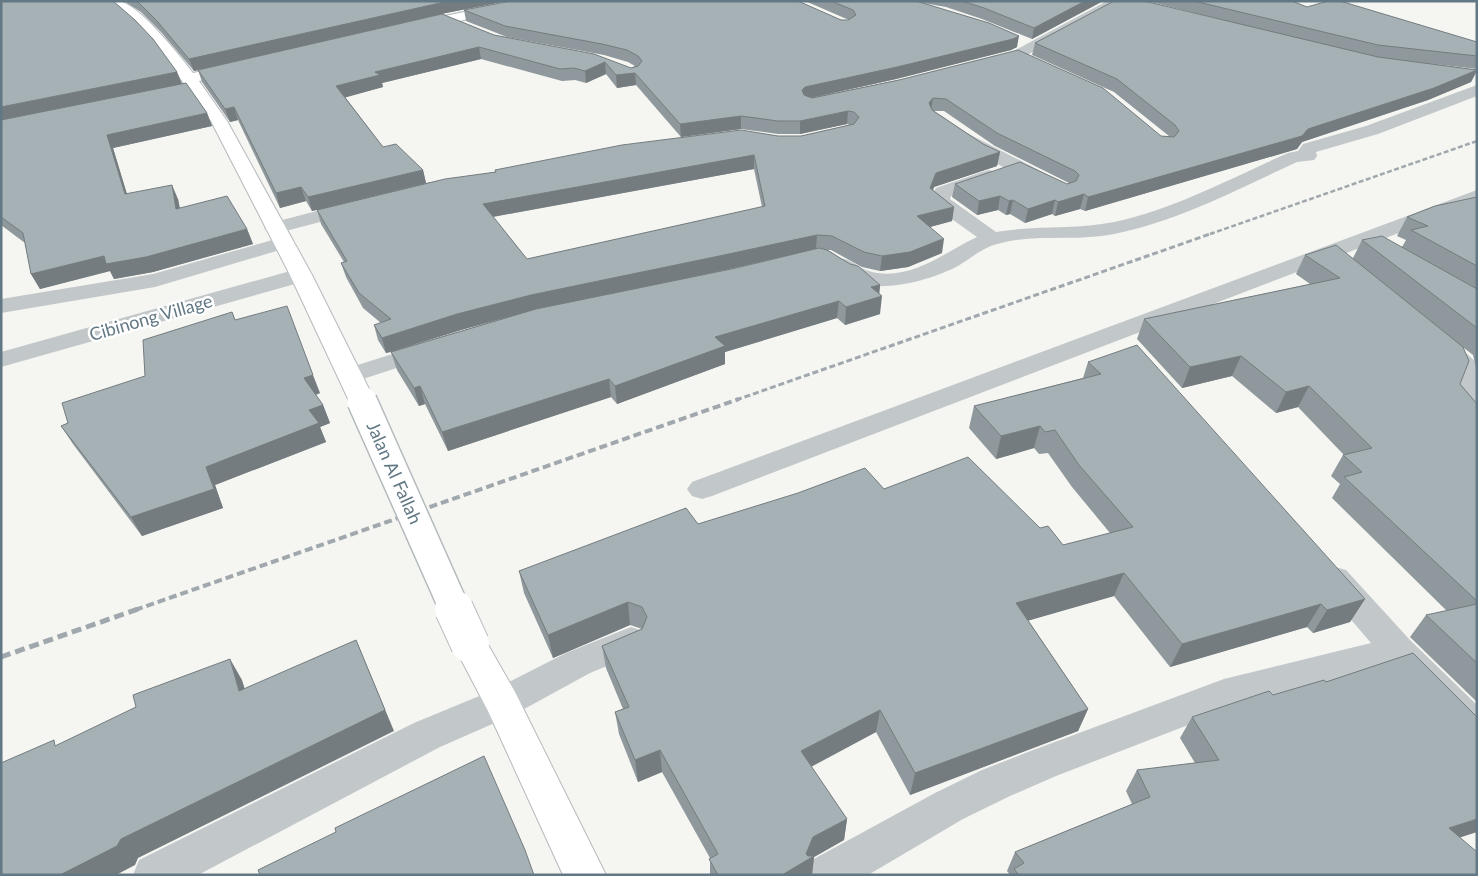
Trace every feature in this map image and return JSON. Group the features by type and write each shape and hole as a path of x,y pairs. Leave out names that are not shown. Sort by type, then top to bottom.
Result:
{"street":[{"name":"Jalan Al Fallah","path":"113,1 128,11 160,39 188,87 219,120 301,275 357,388 470,644 502,703 586,875"},
{"path":"398,30 539,1"},
{"path":"969,68 1017,47 1034,55 1123,2"},
{"path":"446,19 469,31"},
{"path":"188,87 250,65"},
{"path":"826,257 858,275 872,279 885,279 919,273 940,266 992,238 1010,235 1082,233 1114,228 1173,210 1294,157 1308,156 1307,150 1309,148 1372,130 1477,90"},
{"path":"950,127 988,152 1064,190"},
{"path":"992,238 939,201 943,192 1018,167"},
{"path":"702,488 1115,332 1337,259 1365,239 1477,196"},
{"path":"1,306 155,280 368,204"},
{"path":"1365,239 1389,253"},
{"name":"Cibinong Village","path":"1,360 301,275"},
{"path":"1419,326 1469,360 1474,380 1473,386 1461,404 1466,412 1477,421"},
{"path":"1115,332 1135,354"},
{"path":"357,388 451,343"},
{"path":"1319,561 1398,650 1477,730"},
{"path":"154,875 427,735 502,703 578,663 631,641"},
{"path":"827,875 949,806 996,782 1224,695 1398,650"}],"building":[{"path":"1,1 113,1 153,39 177,72 1,107"},
{"path":"137,1 449,1 189,59 157,21"},
{"path":"511,1 798,1 841,20 848,20 856,15 853,10 831,1 916,1 989,23 1019,36 897,67 805,87 802,90 804,95 812,98 899,80 1018,50 1103,88 1161,136 1174,137 1179,131 1175,125 1117,79 1035,43 1114,1 1144,1 1378,57 1477,70 1434,88 1308,129 1302,136 1088,197 1084,194 1058,202 1055,200 1028,209 1013,200 1009,201 1000,196 979,201 955,184 1020,162 1067,184 1076,181 1079,175 1075,171 997,133 946,99 933,98 929,103 932,110 983,144 1000,152 936,173 930,188 954,207 917,216 944,239 910,252 882,256 864,252 832,236 817,235 531,295 457,314 382,338 374,325 391,319 359,293 341,263 347,261 317,210 445,179 496,172 495,170 622,145 741,130 778,136 801,136 854,124 859,117 854,112 848,111 800,121 778,121 741,116 680,124 635,73 616,75 605,62 585,71 574,68 560,69 479,47 375,72 380,75 336,86 383,147 396,144 423,170 308,197 301,187 276,193 234,107 225,109 198,70 442,14 494,35 594,54 631,68 638,66 642,61 638,56 627,50 505,26 464,10","holes":["754,155 765,206 527,259 483,204"]},
{"path":"962,1 1085,1 1034,28"},
{"path":"1194,1 1292,1 1307,7 1328,1 1340,1 1477,42 1477,56 1378,45"},
{"path":"186,83 207,113 107,135 125,194 172,185 176,209 227,196 247,229 146,257 106,264 104,256 31,274 23,233 1,217 1,120"},
{"path":"1477,197 1477,266 1411,230 1428,226 1407,217 1435,206"},
{"path":"1382,236 1477,289 1477,328 1362,240"},
{"path":"1336,245 1463,347 1469,361 1460,384 1477,404 1477,601 1344,477 1362,472 1343,455 1372,448 1309,386 1286,392 1241,356 1190,367 1144,319 1340,278 1305,255"},
{"path":"819,248 827,250 850,264 858,266 880,285 871,287 882,296 846,307 839,301 715,337 725,346 615,386 609,379 442,432 420,386 414,388 391,352 536,309 736,268"},
{"path":"287,306 313,375 304,378 323,405 309,410 319,423 206,467 214,489 131,517 61,426 68,423 62,403 145,376 143,340 232,312 235,320"},
{"path":"1137,345 1365,599 1327,610 1321,604 1182,644 1124,573 1016,603 1088,709 915,773 880,710 801,751 847,819 813,837 806,854 814,856 782,875 718,875 709,859 718,854 660,750 635,760 615,712 629,707 602,646 642,629 647,617 642,607 628,602 548,635 519,571 686,508 698,524 798,493 865,468 884,489 968,457 1040,528 1048,526 1063,545 1133,527 1079,465 1055,430 1045,432 1040,426 1001,436 974,406 1101,374 1088,362"},
{"path":"1477,604 1477,663 1426,615"},
{"path":"356,640 385,710 121,839 117,846 60,875 1,875 1,763 54,740 55,746 136,707 133,695 230,659 239,691"},
{"path":"1413,653 1477,717 1477,819 1449,828 1477,852 1477,875 1019,875 1014,869 1024,863 1015,852 1150,797 1137,770 1219,760 1192,717 1269,691 1273,695 1324,680 1326,682"},
{"path":"484,756 534,875 260,875 258,870 336,832 335,828"}],"railway":[{"path":"1210,234 1477,141"},
{"path":"736,400 1213,233"},
{"path":"135,610 739,399"},
{"path":"1,657 138,609"}]}
